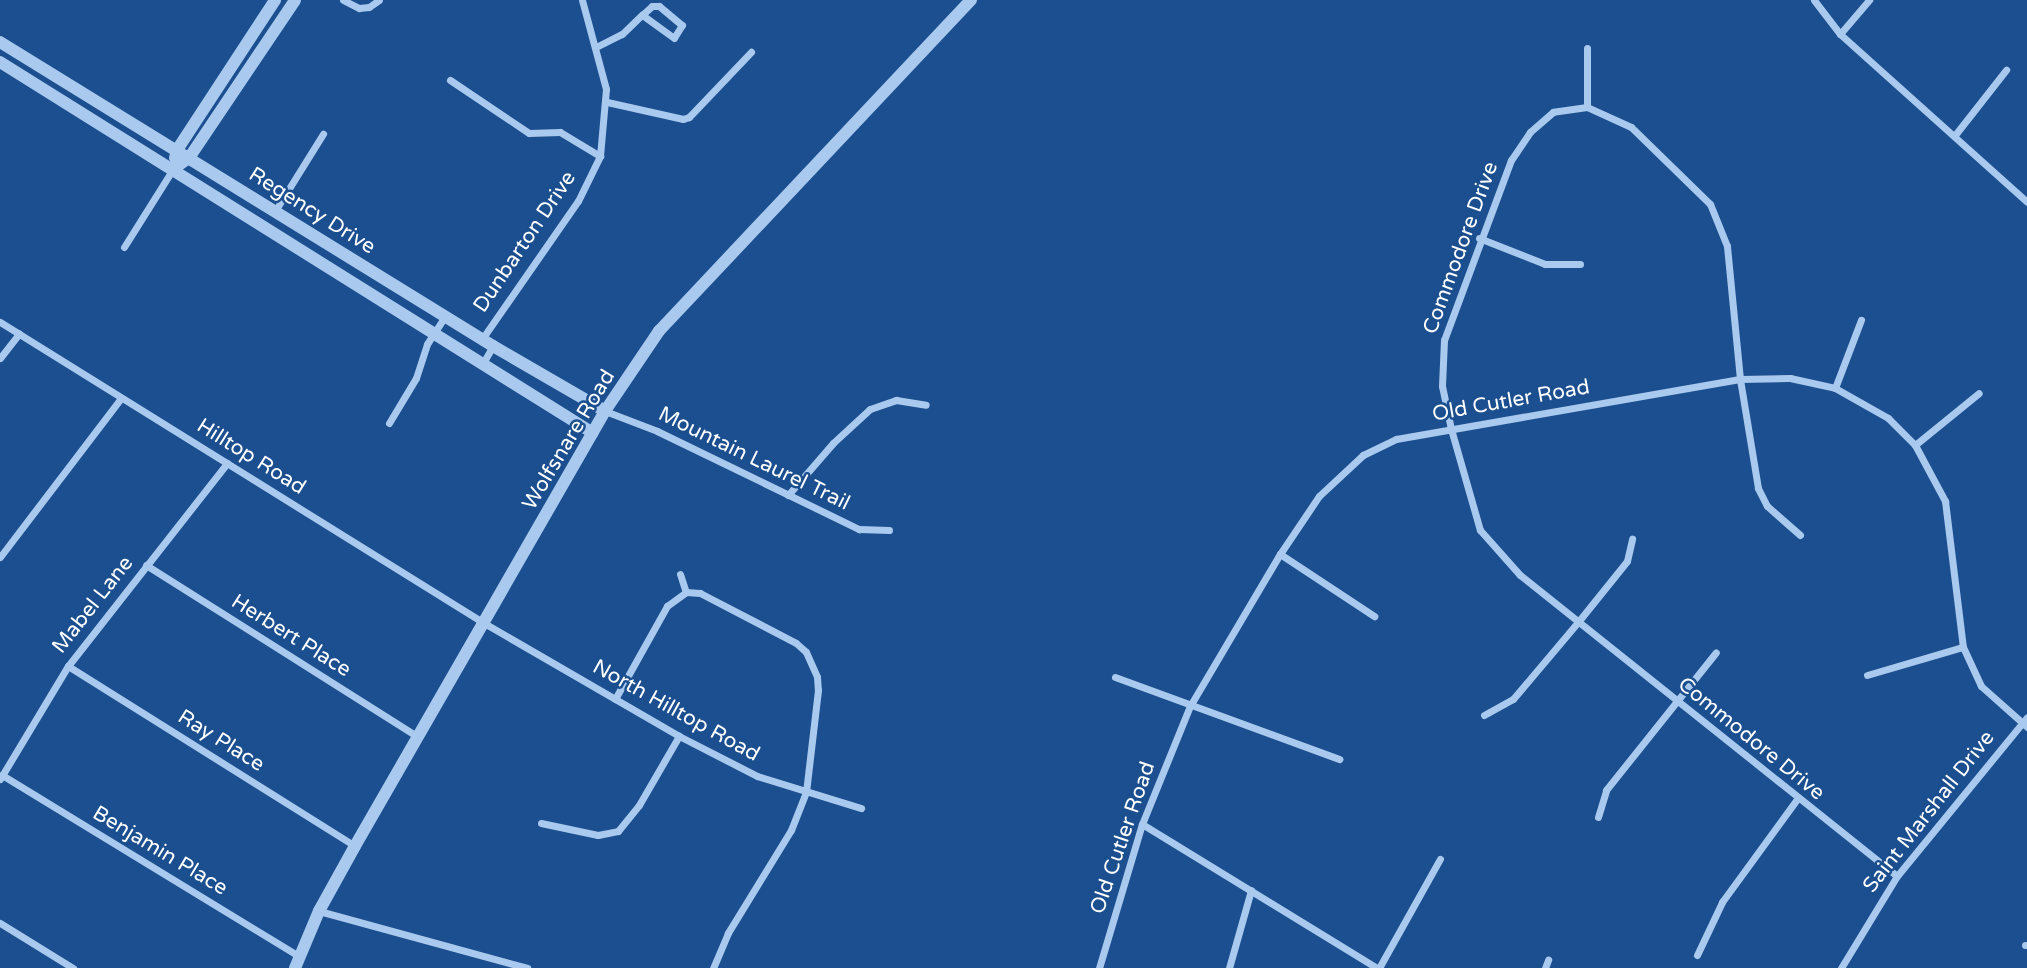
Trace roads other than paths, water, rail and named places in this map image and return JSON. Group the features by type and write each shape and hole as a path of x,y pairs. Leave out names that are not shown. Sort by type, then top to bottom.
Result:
{"street":[{"path":"124,247 173,169 177,150 275,0"},
{"path":"173,169 189,158 295,0"},
{"path":"343,0 364,8 379,0"},
{"name":"Dunbarton Drive","path":"483,363 488,343 578,201 600,156 607,102 596,47 582,0"},
{"name":"Wolfsnare Road","path":"298,963 318,911 355,846 605,411 659,331 971,0"},
{"path":"1814,0 1840,34 2027,202"},
{"path":"1840,34 1869,0"},
{"path":"596,47 622,34 642,15 656,5 682,28 670,38 642,15"},
{"name":"Regency Drive","path":"0,42 488,343 605,411"},
{"path":"1587,48 1587,107 1631,127 1710,204 1727,246 1740,379 1758,488 1767,506 1800,535"},
{"path":"607,102 682,119 689,117 751,52"},
{"name":"Regency Drive","path":"0,62 593,433"},
{"path":"1955,135 2006,70"},
{"path":"450,80 529,132 560,132 600,156"},
{"name":"Commodore Drive","path":"1587,107 1553,112 1530,132 1511,160 1479,238 1444,340 1442,386 1451,429 1480,530 1520,575 1797,799 1897,876"},
{"path":"275,211 323,134"},
{"path":"1479,238 1545,264 1580,264"},
{"path":"318,259 327,244"},
{"path":"389,423 416,378 434,333 444,316"},
{"path":"1835,388 1861,320"},
{"name":"Hilltop Road","path":"0,322 484,622"},
{"path":"0,359 19,334"},
{"name":"Old Cutler Road","path":"1099,968 1142,824 1190,706 1280,554 1320,496 1363,455 1396,439 1740,379 1790,378 1835,388 1888,418 1915,445 1945,501 1963,647 1981,686 2025,722"},
{"path":"1915,445 1979,393"},
{"path":"0,556 121,398"},
{"path":"788,495 833,443 870,409 896,400 926,405"},
{"name":"Mountain Laurel Trail","path":"605,411 657,431 859,529 889,530"},
{"name":"Mabel Lane","path":"1,777 68,666 227,463"},
{"path":"1484,715 1504,707 1513,699 1578,622 1627,561 1632,539"},
{"path":"1280,554 1374,616"},
{"name":"Herbert Place","path":"146,565 418,737"},
{"path":"680,574 686,592"},
{"path":"615,699 667,606 686,592 700,593 796,643 806,652 817,677 818,690 806,792 791,830 728,933 713,968"},
{"name":"North Hilltop Road","path":"484,622 679,736 757,776 861,808"},
{"path":"1867,675 1963,647"},
{"path":"1598,817 1606,790 1716,652"},
{"name":"Ray Place","path":"68,666 355,846"},
{"path":"1115,677 1339,758"},
{"name":"Saint Marshall Drive","path":"1841,968 1897,876 2025,722"},
{"path":"541,823 598,835 618,831 639,805 679,736"},
{"name":"Benjamin Place","path":"1,777 298,963"},
{"path":"1697,956 1722,902 1797,799"},
{"path":"1142,824 1378,968 1440,859"},
{"path":"1229,968 1251,890"},
{"path":"318,911 527,968"},
{"path":"0,923 74,968"}]}
